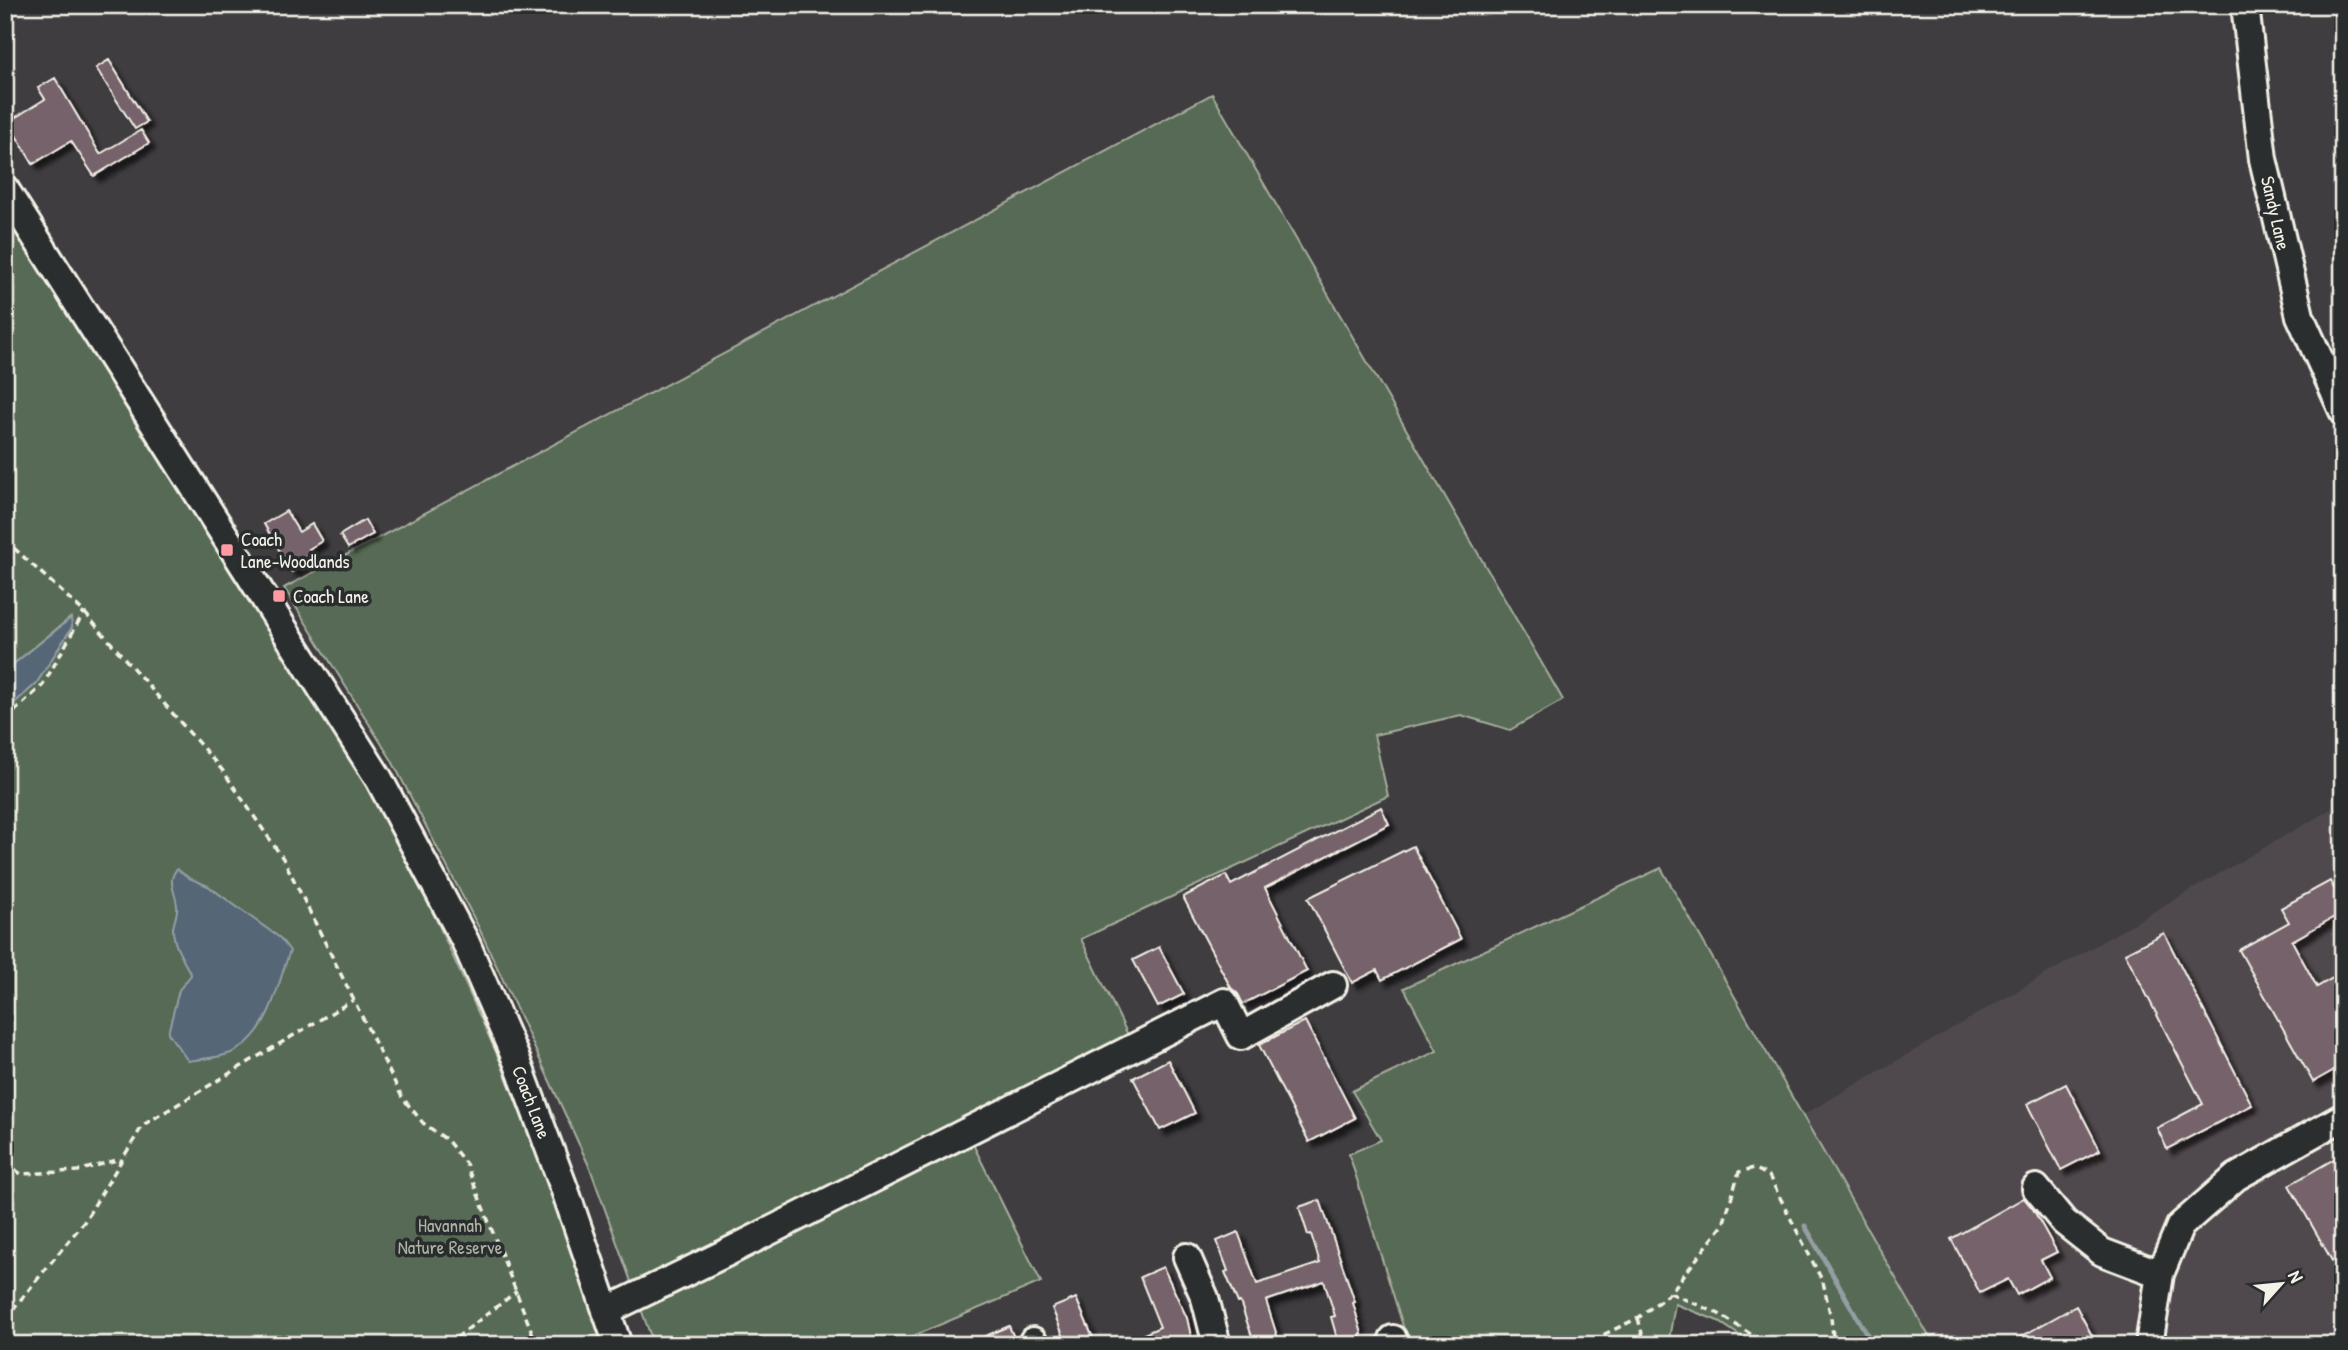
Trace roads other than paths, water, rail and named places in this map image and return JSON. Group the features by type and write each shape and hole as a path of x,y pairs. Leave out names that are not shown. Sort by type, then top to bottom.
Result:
{"street":[{"name":"Sandy Lane","path":"2245,5 2263,159 2300,316 2343,411"},
{"name":"Coach Lane","path":"5,189 379,779 465,941 517,1061 568,1196 618,1345"},
{"path":"606,1311 1224,1002 1241,1036 1333,985"},
{"path":"2149,1345 2160,1274 2180,1226 2236,1177 2343,1117"},
{"path":"2036,1188 2064,1222 2102,1252 2160,1274"},
{"path":"1187,1257 1205,1298 1217,1345"}],"water":[{"path":"71,618 72,627 36,684 5,711 5,671"},
{"path":"177,869 189,878 208,886 280,938 290,951 270,1009 255,1035 231,1053 188,1061 168,1033 179,990 191,975 173,935 177,909 172,878"}],"waterway":[{"path":"1805,1226 1873,1345"}],"place":[{"name":"Coach Lane-Woodlands","path":"227,550"},
{"name":"Coach Lane","path":"279,596"}],"park label":[{"name":"Havannah Nature Reserve","path":"450,1236"}]}
